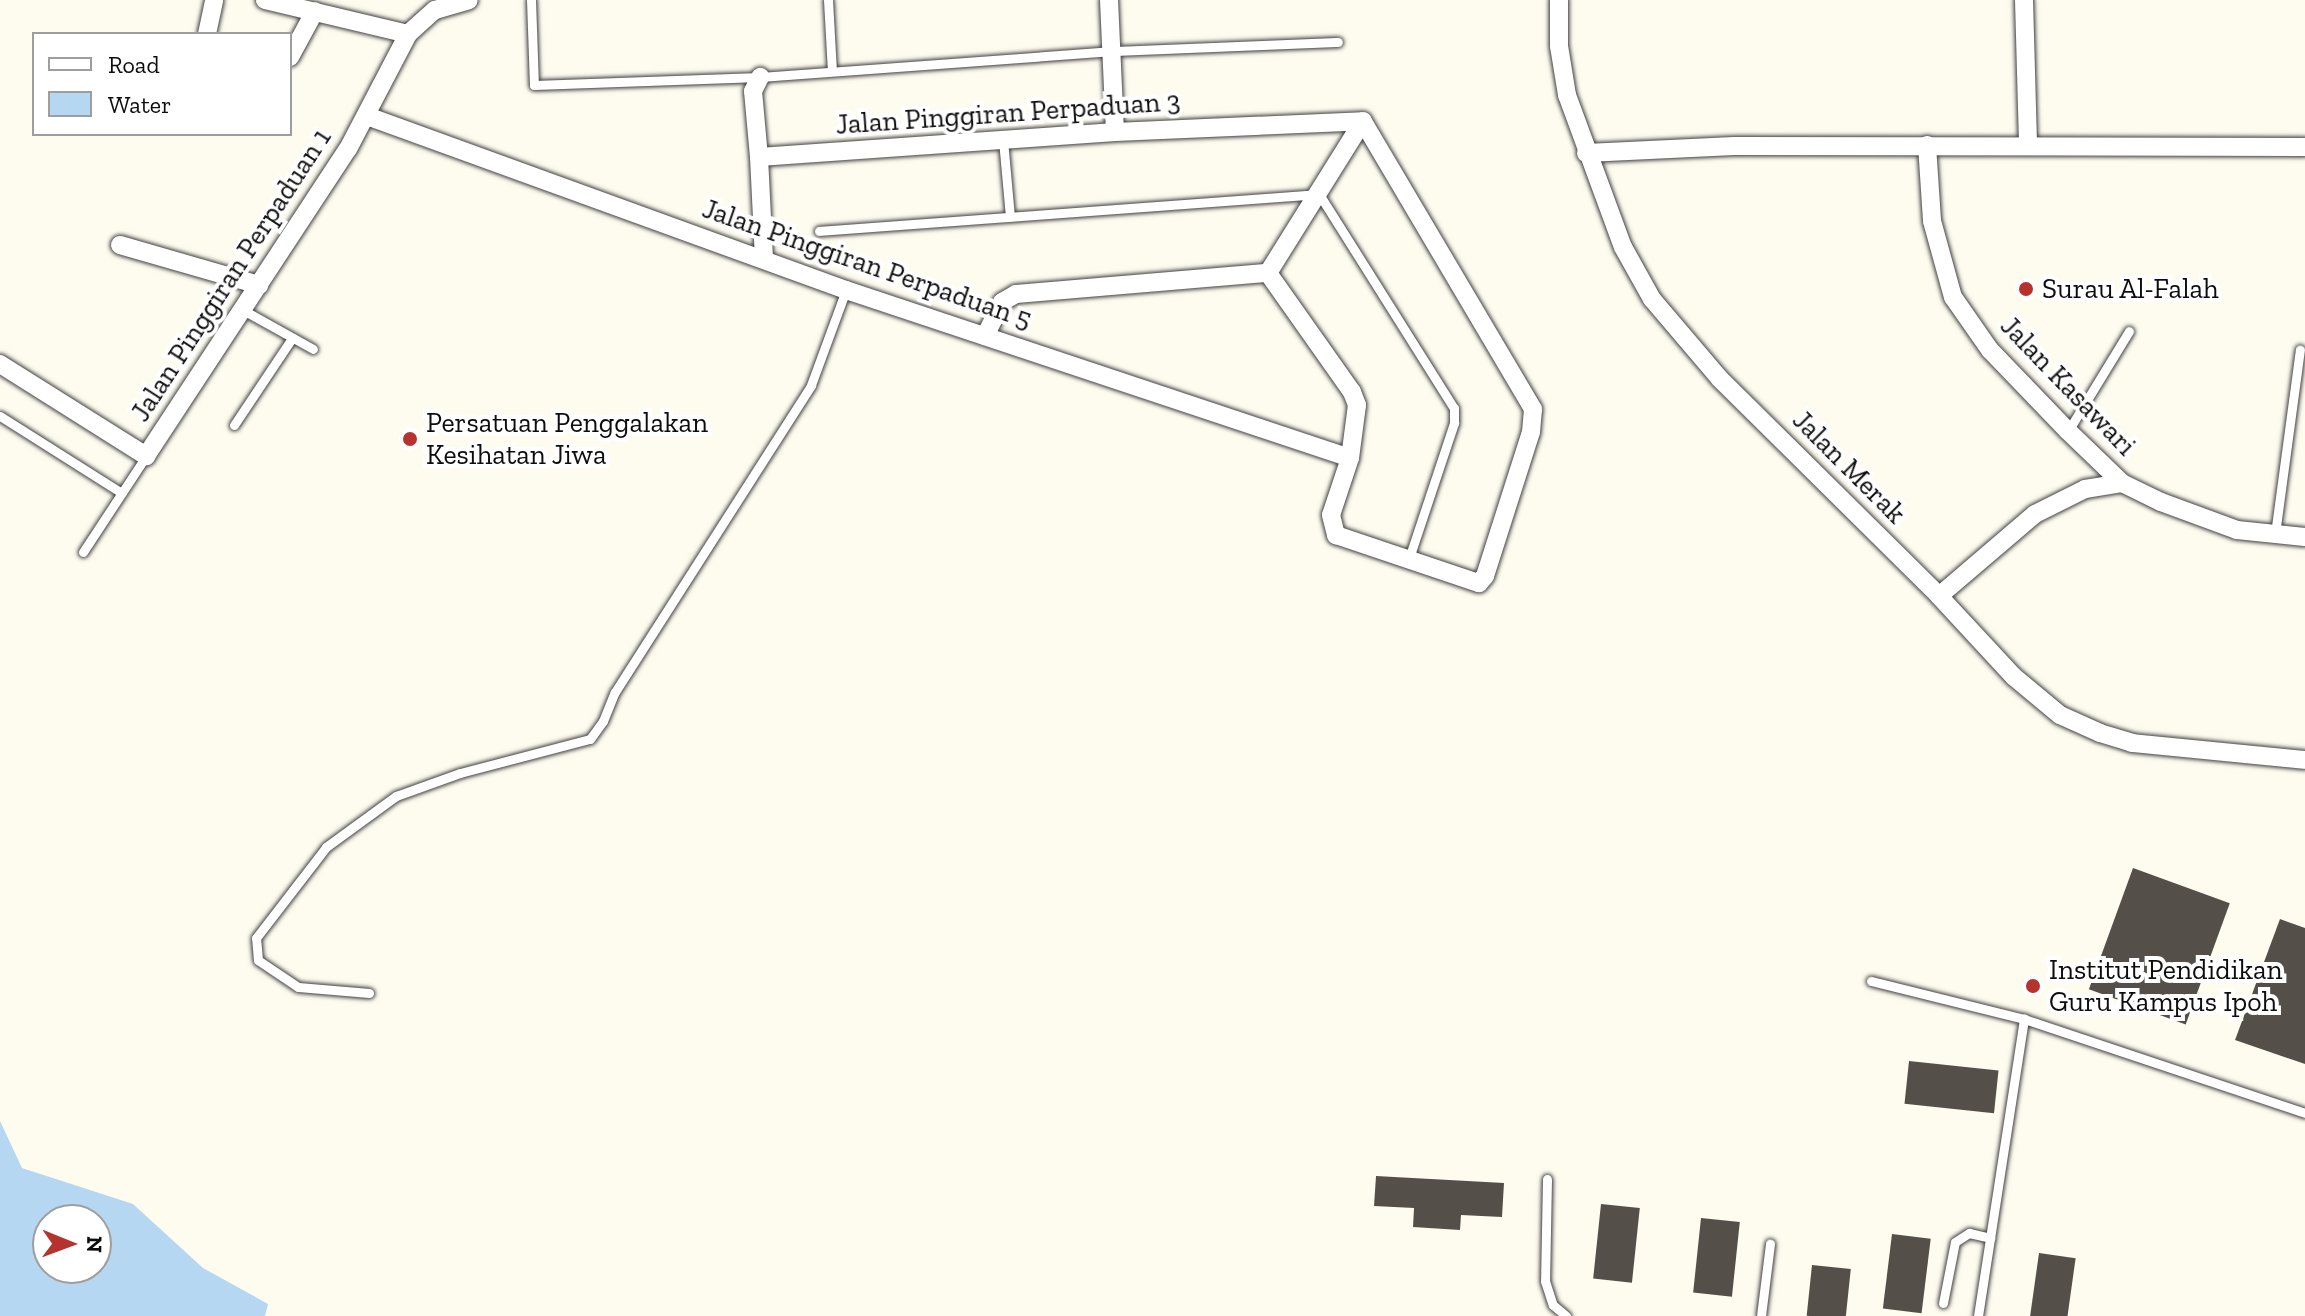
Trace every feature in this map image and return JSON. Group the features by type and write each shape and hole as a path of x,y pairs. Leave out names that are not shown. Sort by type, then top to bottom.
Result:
{"street":[{"path":"207,32 214,0"},
{"path":"265,0 408,34"},
{"name":"Jalan Pinggiran Perpaduan 1","path":"0,364 146,456 367,116 408,34 435,10 469,0"},
{"path":"1109,0 1115,132"},
{"name":"Jalan Merak","path":"1559,0 1559,46 1567,95 1586,153 1623,247 1652,299 1686,343 1939,596 2013,676 2060,715 2132,743 2305,760"},
{"path":"2024,0 2028,144"},
{"path":"292,53 315,11"},
{"path":"760,77 753,91 764,259"},
{"name":"Jalan Pinggiran Perpaduan 5","path":"367,116 846,290 1350,458"},
{"path":"1363,121 1533,409 1531,432 1482,581 1476,584 1336,535 1331,526 1331,515 1350,458 1358,418 1352,392 1268,273 1363,121"},
{"name":"Jalan Pinggiran Perpaduan 3","path":"759,157 1115,132 1363,121"},
{"path":"1586,153 1734,146 2028,144 2305,147"},
{"name":"Jalan Kasawari","path":"1927,145 1932,221 1953,297 1990,350 2068,431 2122,483 2195,517 2237,530 2305,537"},
{"path":"120,245 259,285"},
{"path":"985,336 1002,302 1016,294 1268,273"},
{"path":"1939,596 2035,514 2085,489 2122,483"}],"lane":[{"path":"531,0 534,85 760,77 1113,51 1338,42"},
{"path":"828,0 832,71"},
{"path":"1003,140 1010,217"},
{"path":"819,231 1319,194 1454,408 1454,423 1408,561"},
{"path":"369,993 298,987 258,960 256,938 326,847 396,796 460,773 590,739 603,721 615,692 811,385 846,290"},
{"path":"243,310 313,349"},
{"path":"2068,431 2129,331"},
{"path":"234,425 292,338"},
{"path":"2275,534 2300,350"},
{"path":"0,416 122,493"},
{"path":"83,552 146,456"},
{"path":"1871,981 2024,1019 2305,1113"},
{"path":"1978,1316 2024,1019"},
{"path":"1547,1179 1545,1281 1553,1305 1566,1316"},
{"path":"1943,1303 1955,1242 1969,1233 1990,1238"},
{"path":"1761,1316 1770,1244"}],"water":[{"path":"0,1121 22,1168 133,1204 203,1268 268,1304 265,1316 0,1316"}],"building":[{"path":"2133,868 2230,903 2186,1024 2089,989"},
{"path":"2280,919 2305,928 2305,1064 2235,1040"},
{"path":"1909,1061 1999,1070 1994,1113 1905,1104"},
{"path":"1376,1176 1504,1183 1502,1217 1461,1215 1460,1230 1413,1227 1414,1208 1374,1206"},
{"path":"1601,1204 1640,1208 1632,1283 1593,1279"},
{"path":"1701,1218 1740,1222 1732,1297 1693,1293"},
{"path":"1892,1234 1931,1239 1922,1313 1883,1308"},
{"path":"2039,1253 2076,1258 2068,1316 2030,1316"},
{"path":"1812,1265 1851,1269 1846,1316 1807,1316"}],"place":[{"name":"Surau Al-Falah","path":"2026,289"},
{"name":"Persatuan Penggalakan Kesihatan Jiwa","path":"410,439"},
{"name":"Institut Pendidikan Guru Kampus Ipoh","path":"2033,986"}]}
